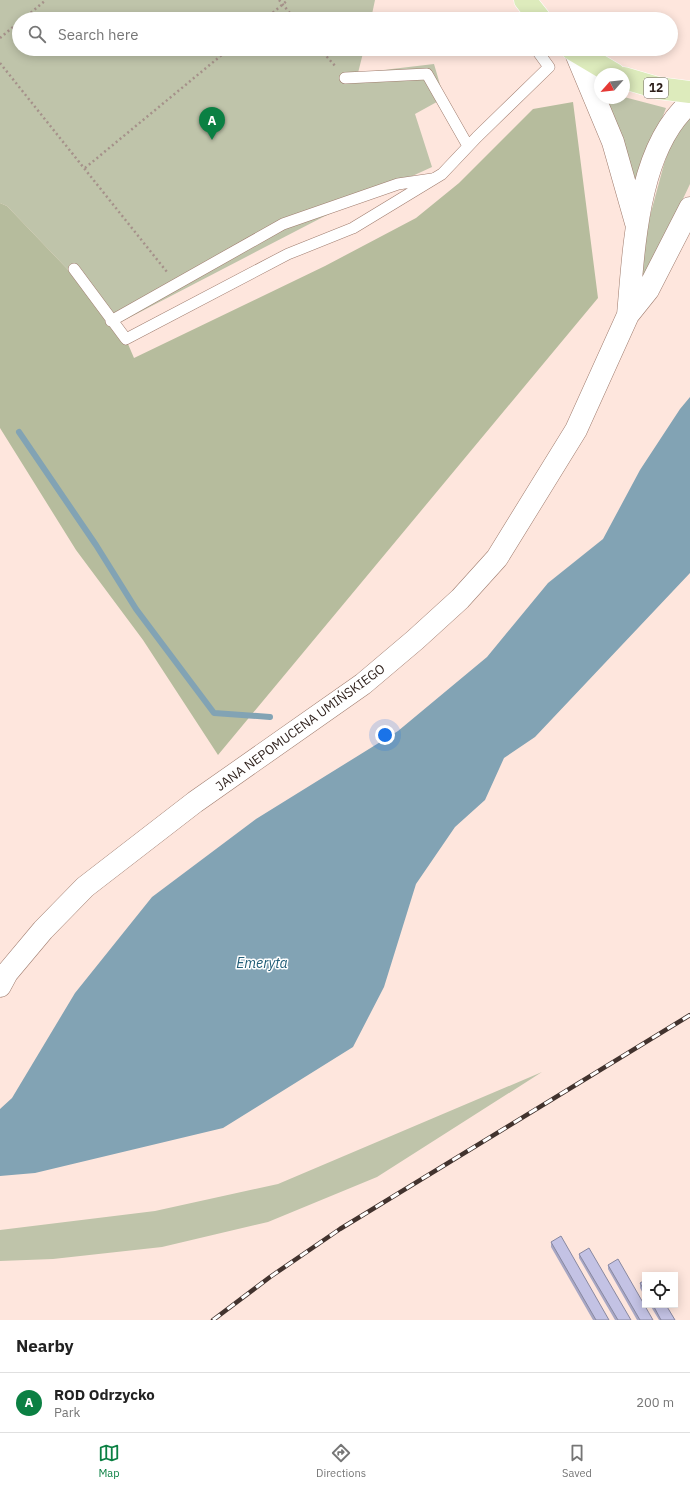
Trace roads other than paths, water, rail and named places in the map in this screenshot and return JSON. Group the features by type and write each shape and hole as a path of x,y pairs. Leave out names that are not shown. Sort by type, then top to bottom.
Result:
{"main road":[{"path":"577,56 613,142 636,225"},
{"path":"584,56 604,68"},
{"name":"12","path":"630,80 658,88 690,92"},
{"name":"JANA NEPOMUCENA UMIŃSKIEGO","path":"628,315 636,225 653,161 673,120 690,103"},
{"name":"JANA NEPOMUCENA UMIŃSKIEGO","path":"0,986 7,973 43,930 85,887 195,802 363,684 416,640 449,609 497,558 576,430 628,315 648,290 690,208"}],"lane":[{"path":"74,269 111,321 126,339 288,254 353,228 442,174 468,146 549,67 541,56"},
{"path":"345,78 427,74 468,146"},
{"path":"111,321 283,224 398,184 435,178"}],"water":[{"name":"Emeryta","path":"690,397 690,573 535,737 504,758 485,800 455,827 416,884 384,987 353,1047 223,1128 35,1173 0,1176 0,1109 12,1098 75,993 152,897 256,819 398,731 487,657 548,583 603,539 640,470 680,409"}],"waterway":[{"path":"19,432 96,545 136,609 214,713 270,717"}],"railway":[{"path":"213,1320 270,1277 340,1229 690,1015"}],"place":[{"name":"ROD Odrzycko","path":"212,140"}]}
